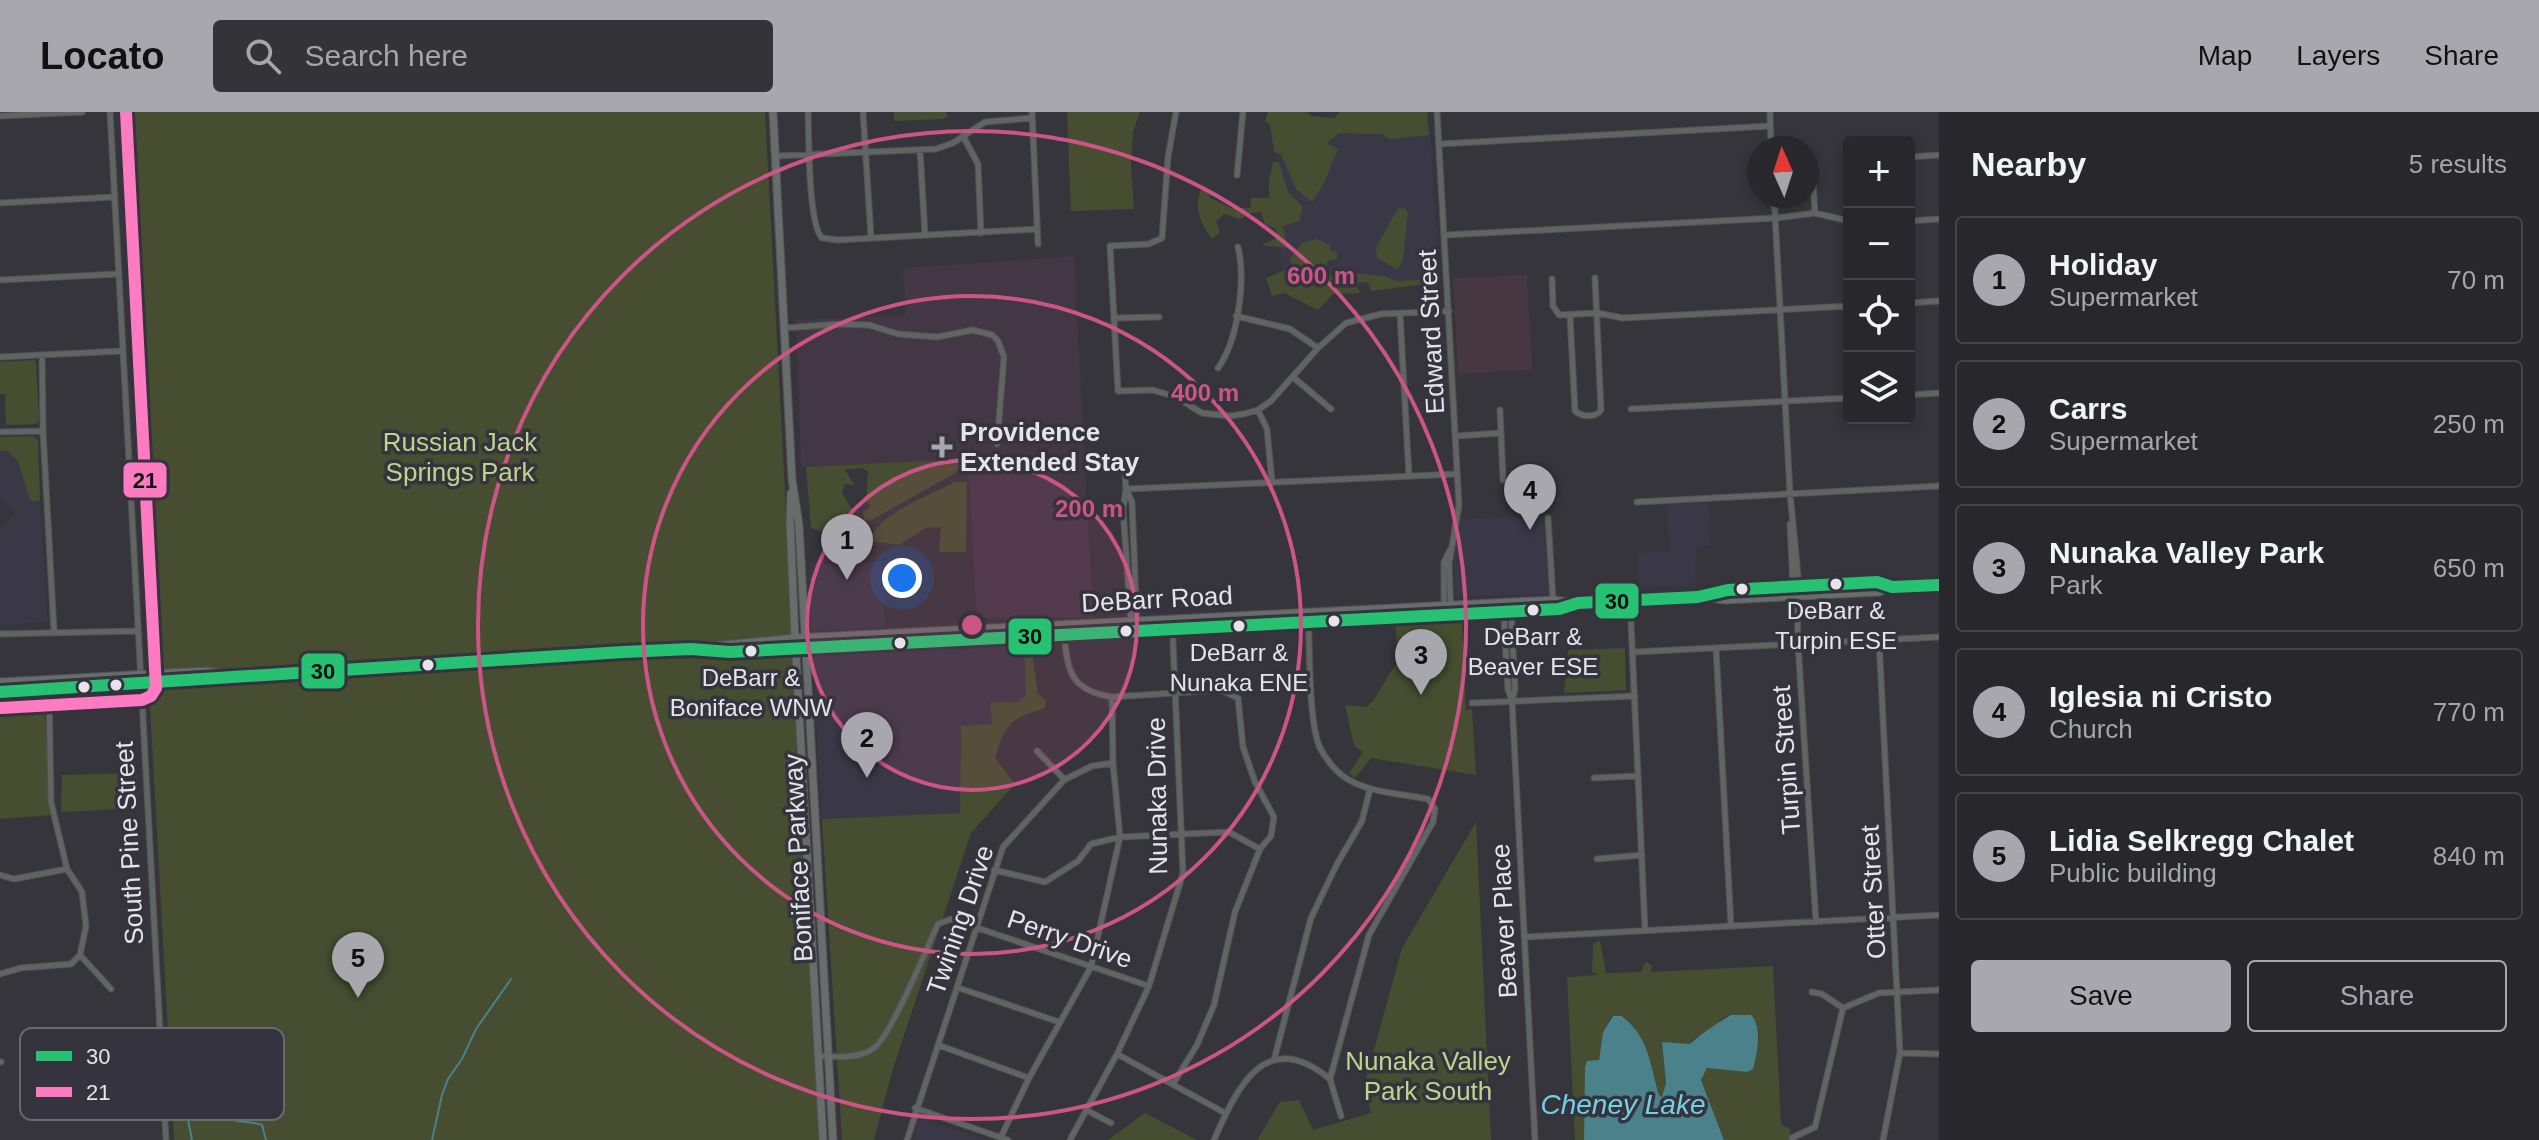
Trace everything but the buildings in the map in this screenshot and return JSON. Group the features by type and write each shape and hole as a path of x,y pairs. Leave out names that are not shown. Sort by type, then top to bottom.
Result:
{"main road":[{"name":"Boniface Parkway","path":"773,112 792,479 799,525 833,1140"},
{"name":"Boniface Parkway","path":"792,479 790,522 795,638 823,1140"},
{"name":"DeBarr Road","path":"1698,597 1728,590 1796,586 1877,582 1892,587"},
{"name":"DeBarr Road","path":"691,649 714,644 795,638 1134,623 1308,611 1553,600 1578,603 1698,597 1726,600 1879,592 1892,587 1939,585"},
{"name":"DeBarr Road","path":"0,692 691,649 730,652 1507,612 1559,609 1578,603"},
{"path":"987,639 997,633 1036,632 1049,625"},
{"name":"DeBarr Road","path":"0,682 206,671 240,675"}],"street":[{"path":"0,116 82,112"},
{"name":"South Pine Street","path":"110,112 160,1028"},
{"path":"808,112 812,205 818,234 827,240 1037,229"},
{"path":"863,112 871,237"},
{"path":"1176,112 1168,157 1162,238 1149,244 1110,246 1118,391 1137,389 1164,392 1192,409 1215,416 1258,410 1294,378 1318,348 1346,323 1381,314 1449,311"},
{"path":"1237,175 1243,112"},
{"name":"Edward Street","path":"1437,112 1459,505 1450,549 1448,615"},
{"path":"1770,112 1770,136"},
{"path":"776,156 942,147 985,122 1032,115 1038,244"},
{"path":"1439,144 1770,126"},
{"path":"963,136 978,164 981,233"},
{"path":"920,150 925,235"},
{"path":"1915,157 1939,155"},
{"path":"0,203 114,197"},
{"name":"Turpin Street","path":"1775,208 1816,922"},
{"path":"1815,208 1815,213"},
{"path":"1445,235 1776,218 1815,213 1843,220"},
{"path":"1915,221 1939,219"},
{"path":"1218,368 1229,347 1236,316 1241,284 1238,247"},
{"path":"0,280 118,274"},
{"path":"1570,315 1575,411 1582,415 1595,415 1601,410 1595,278"},
{"path":"1552,279 1554,311 1559,315 1597,313 1623,318 1843,306"},
{"path":"1915,303 1939,301"},
{"path":"1400,314 1409,476"},
{"path":"1236,316 1290,329 1318,348"},
{"path":"1116,318 1159,317"},
{"path":"784,328 869,325 898,334 937,337 973,330 992,335 1004,357 997,444"},
{"path":"0,357 122,351"},
{"path":"42,355 54,631"},
{"path":"1294,378 1331,409"},
{"path":"1915,395 1939,393"},
{"path":"1631,409 1843,398"},
{"path":"1258,410 1267,429 1272,483"},
{"path":"1500,410 1503,480"},
{"path":"0,432 43,431"},
{"path":"1456,436 1501,433"},
{"path":"1124,460 1126,489 1132,502 1134,623"},
{"path":"1126,489 1457,474"},
{"path":"1637,502 1939,486"},
{"path":"1548,518 1553,600"},
{"path":"1630,601 1645,930"},
{"name":"Beaver Place","path":"1506,602 1508,690 1512,701 1535,1140"},
{"path":"1308,611 1314,724 1319,746 1332,767 1349,780 1370,789 1428,799 1433,803 1435,815 1369,935 1330,1079 1341,1116"},
{"name":"Nunaka Drive","path":"1070,1140 1117,1054 1149,986 1183,873 1172,619"},
{"path":"1150,630 1134,623 1064,635 1070,674 1094,694 1112,697 1229,692 1238,698 1243,747 1255,782 1274,817 1271,836 1260,849 1235,912 1214,1005 1197,1045 1173,1084"},
{"path":"0,634 137,631"},
{"path":"1633,652 1939,637"},
{"name":"Otter Street","path":"1879,640 1900,1053 1883,1140"},
{"path":"1716,648 1731,926"},
{"path":"0,974 21,968 71,964 80,955 86,926 82,892 67,869 51,802 49,680"},
{"path":"1472,703 1635,696"},
{"path":"1001,1137 1029,1078 1091,967 1120,837 1113,763 1112,697"},
{"path":"1037,751 1064,780"},
{"name":"Twining Drive","path":"907,1140 1003,847 1064,780 1092,766 1113,763"},
{"path":"1594,778 1638,776"},
{"path":"1274,1060 1311,918 1362,821 1370,789"},
{"path":"994,870 1045,882 1078,861 1091,844 1120,837 1229,832 1260,849"},
{"path":"1597,859 1642,855"},
{"path":"0,875 14,879 67,869"},
{"path":"1525,937 1939,915"},
{"name":"Perry Drive","path":"818,1056 862,1054 875,1048 888,1029 938,924 951,919 1149,986"},
{"path":"80,955 111,989"},
{"path":"959,988 1059,1022"},
{"path":"1843,1008 1879,993 1939,990"},
{"path":"1812,992 1822,994 1843,1008"},
{"path":"1792,1138 1815,1127 1843,1008"},
{"path":"938,1045 1029,1078"},
{"path":"1900,1053 1939,1054"},
{"path":"1117,1054 1226,1114"},
{"path":"1214,1140 1226,1114 1254,1070 1274,1060 1295,1058 1312,1064 1330,1079"},
{"path":"915,1108 1008,1140"},
{"path":"1086,1110 1111,1123"},
{"name":"South Pine Street","path":"165,1120 166,1140"}],"shaded area":[{"path":"1429,116 1440,283 1282,290 1275,121"},
{"name":"Providence Extended Stay","path":"1074,256 1093,617 977,618 968,463 801,467 796,320 906,315 903,268"},
{"path":"1527,275 1532,370 1458,374 1453,278"},
{"path":"36,437 47,622 0,625 0,530 16,512 0,498 0,438"},
{"path":"1708,502 1710,545 1696,547 1695,586 1639,588 1637,553 1670,551 1667,505"},
{"path":"1543,515 1549,594 1455,596 1454,554 1461,519"},
{"path":"882,561 885,628 812,630 809,564"},
{"path":"1024,644 1026,695 992,724 961,727 960,813 822,819 813,654"},
{"path":"917,1119 921,1119 986,1140 915,1140"}],"green space":[{"name":"Russian Jack Springs Park","path":"117,112 765,112 819,1140 174,1140 173,1120 284,1120 284,1028 168,1028"},
{"path":"894,112 946,112 948,116 943,119 894,121"},
{"path":"1067,112 1140,112 1133,132 1131,167 1134,209 1071,211"},
{"path":"1268,112 1307,112 1311,116 1334,118 1340,112 1427,112 1429,135 1389,139 1383,134 1339,133 1327,143 1338,149 1324,183 1312,202 1296,189 1281,154 1274,152 1270,125 1265,121"},
{"path":"1273,162 1279,162 1288,192 1303,207 1299,221 1283,226 1287,248 1262,245 1277,238 1276,229 1265,224 1261,212 1240,219 1224,214 1216,221 1220,232 1212,239 1199,213 1198,200 1203,186 1210,198 1232,208 1250,208 1251,198 1269,198"},
{"path":"1398,208 1408,213 1403,259 1398,270 1377,258 1376,247"},
{"path":"1317,239 1330,245 1330,251 1337,251 1337,259 1327,261 1328,273 1303,274 1305,276 1354,273 1384,276 1397,281 1435,279 1435,283 1371,291 1368,282 1354,283 1361,293 1333,294 1318,310 1284,293 1272,296 1266,278 1292,267 1290,259 1302,243"},
{"path":"34,360 39,420 36,424 6,425 5,394 0,394 0,362"},
{"path":"32,436 38,440 40,500 33,502 18,461 8,451 0,451 0,437"},
{"path":"965,459 955,473 870,521 864,520 863,511 871,505 866,502 868,471 860,468 845,470 855,485 845,484 842,493 862,527 862,540 856,543 811,528 806,467"},
{"path":"955,482 967,482 966,552 939,552 941,527 926,528 899,545 869,541 875,530 895,513"},
{"path":"1462,622 1466,710 1472,709 1476,775 1371,758 1355,778 1349,773 1363,752 1354,746 1345,705 1367,707 1373,701 1397,662 1396,626"},
{"path":"1037,646 1032,653 1038,693 1046,701 1045,708 1011,724 995,758 1015,784 971,833 892,1072 874,1140 842,1140 822,819 960,813 961,726 992,724 990,703 1018,702 1026,695 1024,647"},
{"path":"1625,648 1626,690 1564,693 1568,650"},
{"path":"44,697 51,815 0,819 0,698"},
{"path":"137,773 139,808 61,812 62,775"},
{"name":"Nunaka Valley Park South","path":"1476,822 1491,1140 1257,1140 1280,1102 1299,1100 1313,1130 1371,1113 1364,1086 1402,948"},
{"path":"1600,941 1606,973 1641,972 1646,962 1652,966 1651,972 1773,966 1781,1124 1790,1129 1791,1140 1724,1140 1701,1080 1707,1068 1747,1072 1754,1059 1759,1036 1751,1016 1731,1015 1690,1044 1662,1042 1666,1083 1663,1097 1659,1095 1647,1052 1638,1033 1623,1016 1612,1016 1603,1032 1599,1060 1592,1062 1584,1114 1584,1140 1575,1140 1567,977 1598,975 1592,972 1593,944"},
{"path":"1145,1113 1197,1140 1108,1140"}],"water":[{"name":"Cheney Lake","path":"1731,1015 1751,1015 1757,1026 1758,1041 1753,1069 1747,1072 1707,1068 1701,1080 1724,1140 1584,1140 1585,1067 1587,1061 1599,1060 1603,1032 1613,1016 1622,1016 1638,1033 1662,1097 1666,1083 1662,1042 1690,1044"}],"waterway":[{"path":"432,1140 448,1079 462,1059 476,1029 511,979"},
{"path":"188,1120 192,1140"},
{"path":"235,1120 262,1125 266,1140"}],"transit line":[{"name":"21","path":"1,708 142,700 151,696 156,688 126,112"},
{"name":"30","path":"0,692 623,652 691,649 730,652 1559,609 1578,603 1698,597 1728,590 1877,582 1892,587 1939,585"}],"place":[{"name":"Providence Extended Stay","path":"942,447"},
{"name":"Iglesia ni Cristo","path":"1530,530"},
{"name":"Holiday","path":"847,580"},
{"name":"DeBarr & Turpin ESE","path":"1836,584"},
{"name":"DeBarr & Beaver ESE","path":"1533,610"},
{"name":"DeBarr & Nunaka ENE","path":"1239,626"},
{"name":"DeBarr & Boniface WNW","path":"751,651"},
{"name":"Nunaka Valley Park","path":"1421,695"},
{"name":"Carrs","path":"867,778"},
{"name":"Lidia Selkregg Chalet","path":"358,998"}]}
